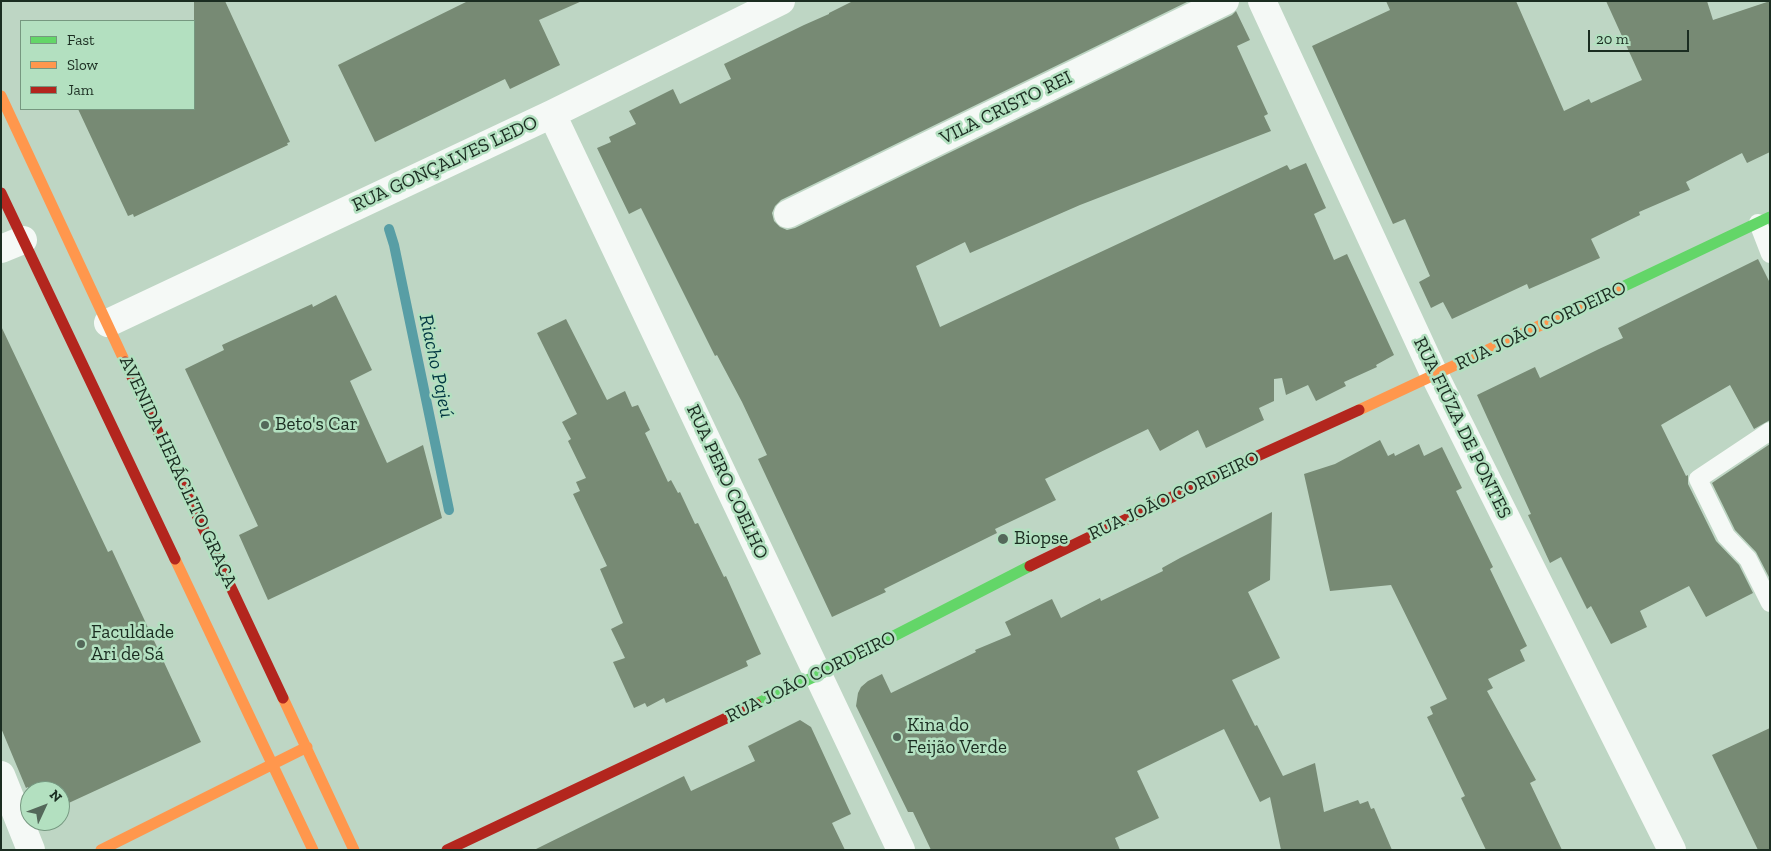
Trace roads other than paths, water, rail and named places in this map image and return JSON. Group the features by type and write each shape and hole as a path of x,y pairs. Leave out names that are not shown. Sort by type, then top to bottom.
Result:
{"street":[{"name":"RUA GONÇALVES LEDO","path":"108,323 552,114 781,1"},
{"name":"VILA CRISTO REI","path":"788,214 1225,1"},
{"name":"RUA FIÚZA DE PONTES","path":"1262,1 1436,376 1672,850"},
{"name":"AVENIDA HERÁCLITO GRAÇA","path":"1,96 354,850"},
{"name":"RUA PERO COELHO","path":"552,114 901,850"},
{"name":"AVENIDA HERÁCLITO GRAÇA","path":"1,193 12,244 273,764 314,850"},
{"name":"RUA JOÃO CORDEIRO","path":"447,850 818,675 1072,544 1242,463 1436,376 1764,220"},
{"path":"101,850 307,747"},
{"path":"1,775 31,850"}],"lane":[{"path":"1764,220 1770,254"},
{"path":"1770,431 1698,479 1726,536 1748,559 1770,604"}],"waterway":[{"name":"Riacho Pajeú","path":"389,229 394,245 449,510"}],"place":[{"name":"Beto's Car","path":"265,425"},
{"name":"Biopse","path":"1003,539"},
{"name":"Faculdade Ari de Sá","path":"81,644"},
{"name":"Kina do Feijão Verde","path":"897,737"}]}
